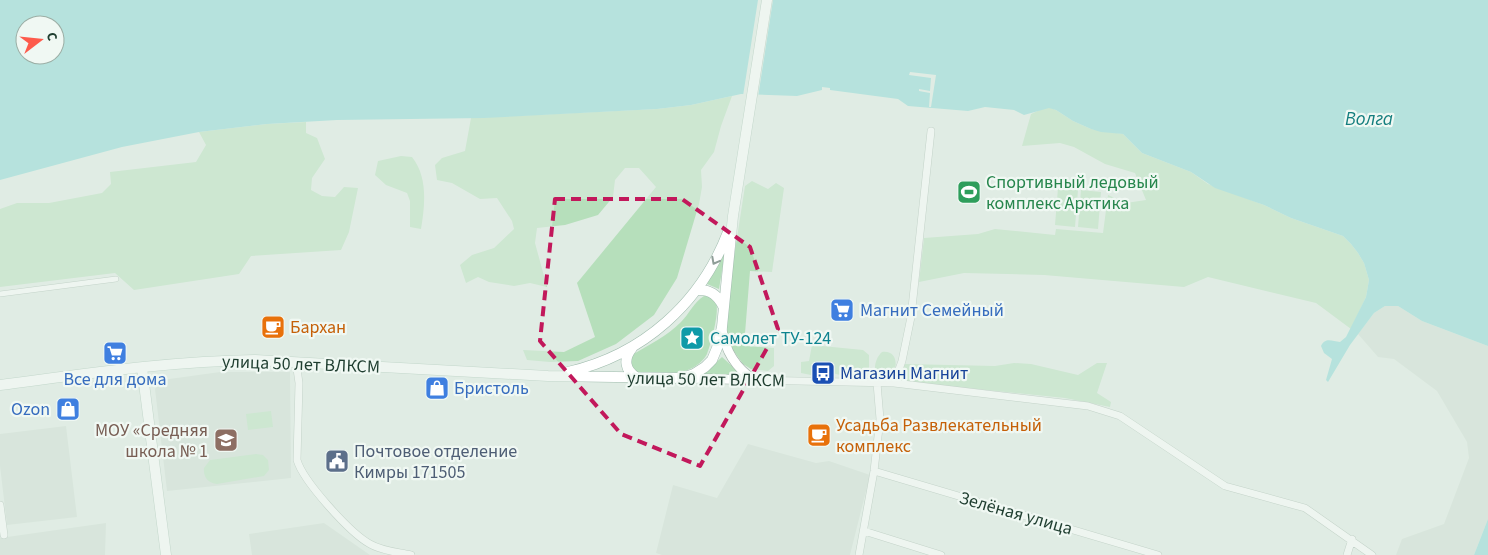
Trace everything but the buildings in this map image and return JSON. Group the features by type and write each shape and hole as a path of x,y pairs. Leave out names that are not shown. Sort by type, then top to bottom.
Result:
{"main road":[{"path":"682,378 697,373 710,362 718,348 734,216 767,0"},
{"path":"548,376 591,366 632,348 662,326 697,290 718,255 734,216"},
{"path":"697,290 706,290 713,293 723,306"},
{"path":"632,348 627,356 626,364 629,372 636,377"},
{"name":"улица 50 лет ВЛКСМ","path":"0,385 142,368 232,360 548,376 682,378"},
{"path":"142,368 166,555"}],"street":[{"path":"894,383 902,361 911,317 932,130"},
{"path":"0,294 116,280"},
{"path":"722,327 724,342 730,355 743,371 755,380"},
{"path":"296,362 299,382 298,466 306,479 349,530 377,547 411,555"},
{"name":"улица 50 лет ВЛКСМ","path":"682,378 894,383 1088,406 1120,416 1225,486 1305,508 1352,539 1372,555"},
{"path":"859,555 874,471 880,419 877,382"},
{"name":"Зелёная улица","path":"874,471 1158,555"},
{"path":"0,505 4,535"},
{"path":"864,531 941,555"},
{"path":"1347,555 1352,539"},
{"path":"1125,555 1128,546"}],"highlighted area":[{"path":"555,199 682,199 750,247 778,329 700,466 621,434 540,341"}],"shaded area":[{"path":"1385,306 1398,306 1422,321 1488,346 1488,519 1474,555 1396,555 1402,539 1444,524 1469,458 1467,442 1437,391 1394,359 1378,357 1358,334 1374,313"},
{"name":"МОУ «Средняя школа № 1","path":"220,372 290,372 291,478 167,491 155,389 162,380"},
{"path":"66,426 77,517 7,525 0,466 0,434"},
{"path":"748,444 816,463 829,461 870,475 850,555 662,555 656,553 673,485 717,498"},
{"path":"106,523 105,555 0,555 0,538"},
{"path":"324,523 370,555 252,555 249,534"}],"green space":[{"path":"732,96 714,152 701,170 702,187 699,204 677,278 654,315 616,344 578,361 550,362 527,360 523,350 564,352 595,337 577,283 656,187 639,168 625,168 615,180 613,197 598,215 565,225 537,228 535,243 547,287 530,283 514,286 489,282 478,277 466,283 460,265 472,255 494,248 514,229 512,221 497,198 480,199 452,183 437,180 435,165 442,158 465,151 471,118 657,109 691,105"},
{"path":"1049,107 1091,129 1123,134 1142,153 1191,172 1208,184 1264,205 1291,218 1343,236 1364,263 1369,280 1366,297 1351,329 1316,303 1208,277 1184,287 1044,275 964,273 919,282 924,238 978,234 995,229 1055,235 1056,229 1103,233 1108,195 1126,203 1146,200 1135,173 1105,164 1074,147 1060,143 1022,146 1031,114"},
{"path":"306,122 306,133 317,138 325,159 312,178 311,190 322,196 335,197 344,187 358,188 349,232 341,250 251,256 239,274 134,290 115,273 0,287 0,209 17,203 49,203 102,193 111,184 110,172 196,162 206,145 199,132 267,124"},
{"path":"401,156 412,157 421,173 424,210 421,229 410,227 410,201 407,193 386,185 375,175 378,161"},
{"path":"752,181 768,189 776,183 784,188 772,272 750,271 744,346 774,348 774,366 768,371 751,369 743,364 733,350 725,328 726,309 745,186"},
{"path":"1058,188 1078,190 1075,227 1055,225"},
{"path":"1081,190 1101,192 1098,229 1078,227"},
{"path":"726,247 719,289 707,284"},
{"path":"704,296 715,300 717,310 711,342 707,354 702,361 693,368 677,373 635,372 631,367 632,355 670,332 684,319 697,301"},
{"path":"812,345 863,350 869,355 869,372 858,377 820,370 811,375 801,373 801,362 809,361"},
{"path":"882,352 888,352 893,355 896,365 891,376 880,382 877,379 875,367 877,359"},
{"path":"722,357 743,376 702,375"},
{"path":"1014,363 1031,364 1078,375 1097,363 1107,363 1097,393 1111,402 1110,407 1065,398 897,381 904,364 995,366"},
{"path":"271,411 273,427 248,430 246,414"},
{"path":"256,454 263,455 268,460 269,470 264,476 217,484 205,477 204,468 210,460"}],"water":[{"name":"Волга","path":"0,0 1488,0 1488,346 1422,321 1398,306 1385,306 1374,313 1350,345 1328,382 1326,380 1332,359 1324,353 1321,346 1325,341 1340,342 1346,337 1366,297 1369,280 1364,263 1343,236 1215,188 1191,172 1142,153 1123,134 1091,129 1049,108 1024,115 1014,110 985,107 968,111 908,106 898,99 830,90 830,88 822,87 822,90 797,96 741,94 691,105 657,109 484,118 337,120 267,124 199,132 122,147 0,180"},
{"path":"1488,519 1488,555 1474,555"}],"pier":[{"path":"758,0 773,0 758,97 743,96"},
{"path":"910,72 936,75 931,107 929,107 930,93 919,91 919,89 930,91 931,78 909,75"}],"place":[{"name":"Спортивный ледовый комплекс Арктика","path":"969,192"},
{"name":"Магнит Семейный","path":"842,310"},
{"name":"Бархан","path":"273,327"},
{"name":"Самолет ТУ-124","path":"692,338"},
{"name":"Все для дома","path":"115,353"},
{"name":"Магазин Магнит","path":"823,373"},
{"name":"Бристоль","path":"437,388"},
{"name":"Ozon","path":"68,409"},
{"name":"Усадьба Развлекательный комплекс","path":"819,435"},
{"name":"МОУ «Средняя школа № 1","path":"226,440"},
{"name":"Почтовое отделение Кимры 171505","path":"337,461"}]}
